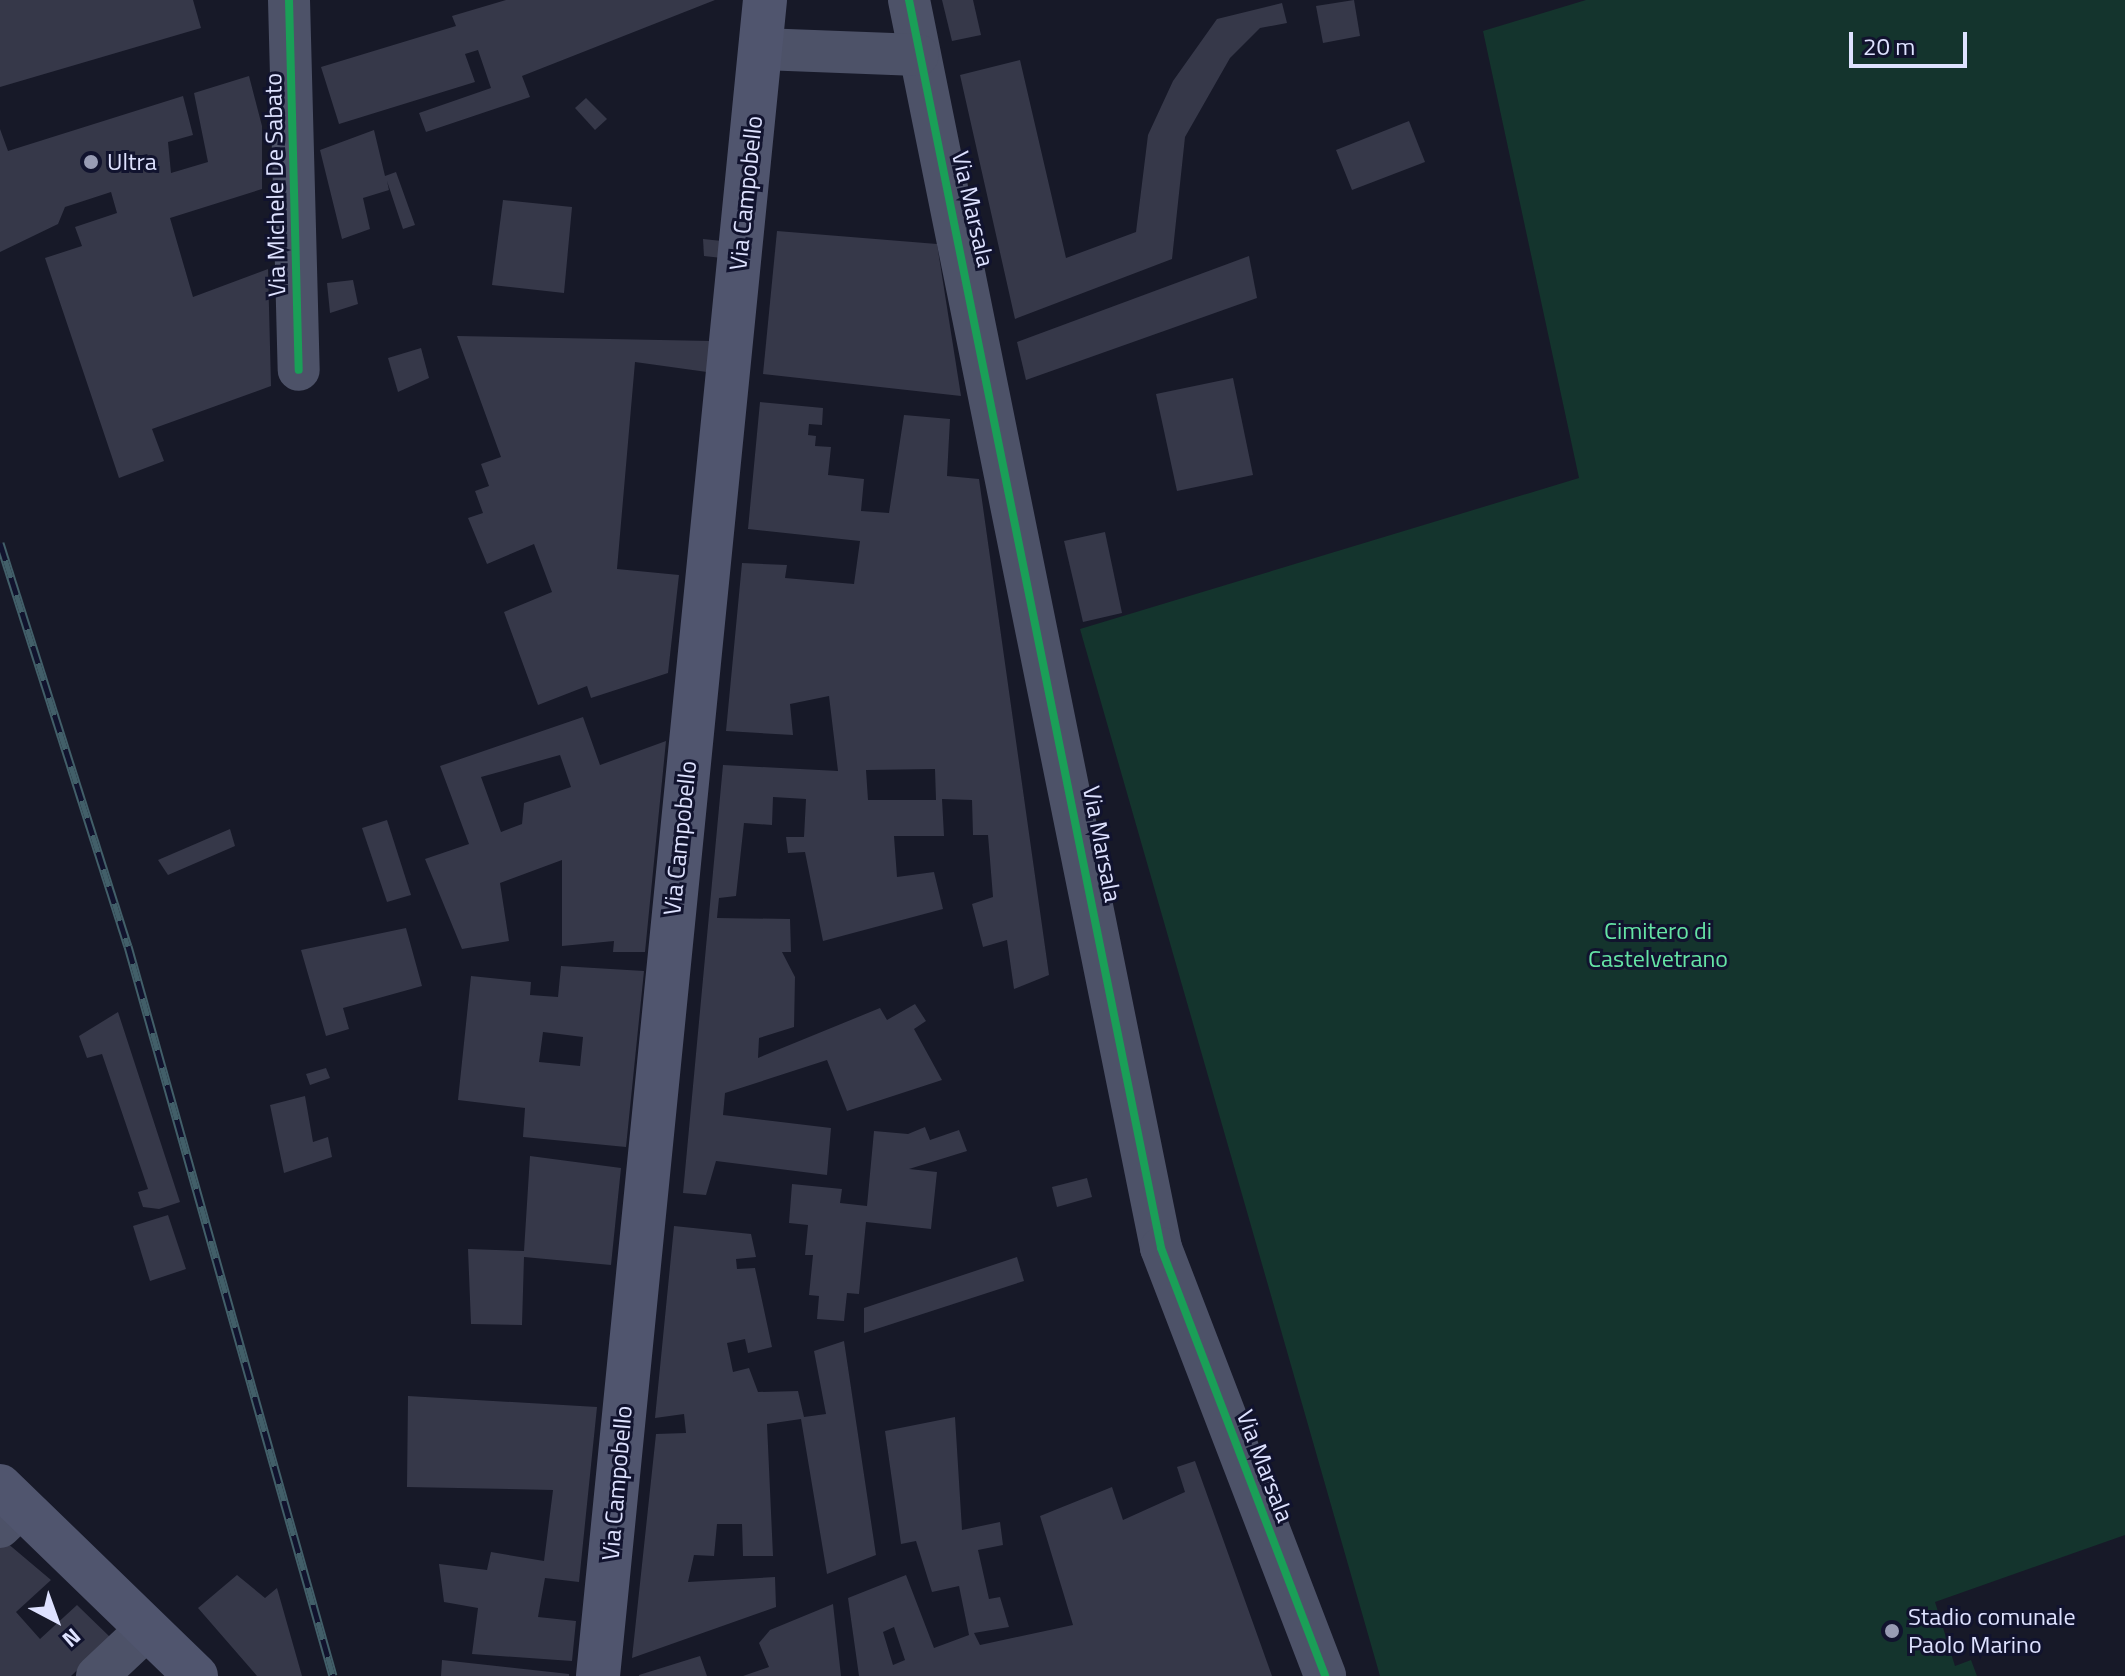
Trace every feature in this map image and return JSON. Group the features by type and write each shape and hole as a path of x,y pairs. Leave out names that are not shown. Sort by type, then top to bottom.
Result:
{"main road":[{"name":"Via Campobello","path":"598,1676 765,0"},
{"path":"7,1507 196,1676"}],"street":[{"name":"Via Michele De Sabato","path":"289,0 299,370"},
{"name":"Via Marsala","path":"909,0 918,55 997,413 1161,1248 1325,1676"},
{"path":"761,49 918,55"},
{"path":"97,1676 147,1629"}],"green space":[{"name":"Cimitero di Castelvetrano","path":"1586,0 2125,0 2125,1535 1935,1602 1955,1666 1971,1660 1977,1676 1380,1676 1080,629 1579,478 1483,31"}],"building":[{"path":"0,0 193,0 201,28 0,87"},
{"path":"506,0 715,0 522,76 530,97 426,132 419,113 491,88 478,50 465,54 475,82 339,124 321,67 456,26 452,16"},
{"path":"942,0 973,0 981,35 952,41"},
{"path":"1354,0 1360,36 1323,43 1316,6"},
{"path":"1282,3 1287,23 1260,28 1230,58 1185,137 1172,259 1015,319 960,75 1020,60 1066,258 1136,232 1148,135 1173,81 1217,19"},
{"path":"249,76 262,126 262,189 170,218 193,297 268,269 271,386 152,429 164,461 119,478 45,258 82,246 75,227 117,213 111,192 65,207 58,224 0,252 0,129 8,151 183,96 193,135 168,142 171,173 208,162 194,93"},
{"path":"586,98 607,119 595,130 575,108"},
{"path":"1409,121 1425,162 1352,190 1336,150"},
{"path":"374,130 385,176 396,172 415,225 403,229 387,181 389,190 363,198 370,229 342,239 320,150"},
{"path":"503,200 572,207 564,293 492,285"},
{"path":"777,231 937,244 961,396 763,374"},
{"path":"703,239 722,241 722,258 704,256"},
{"path":"1249,256 1257,298 1026,380 1017,342"},
{"path":"353,280 358,304 330,313 327,283"},
{"path":"457,336 711,341 707,372 635,362 617,569 679,575 668,673 591,698 587,686 538,705 504,612 552,592 534,544 487,564 468,518 483,513 475,491 489,486 481,464 501,457"},
{"path":"421,348 429,378 398,392 388,358"},
{"path":"1233,378 1253,475 1177,491 1156,394"},
{"path":"760,402 823,408 822,425 809,424 808,435 816,436 815,446 831,447 828,475 864,479 861,511 889,513 904,415 950,419 947,476 979,479 1049,975 1014,989 1007,940 983,947 972,904 993,897 988,835 973,835 972,800 942,799 944,836 894,836 897,877 934,872 943,909 823,941 805,852 788,853 786,837 804,837 806,799 773,797 772,825 744,823 736,896 719,898 717,918 790,919 791,952 782,952 795,977 794,1027 759,1038 758,1058 880,1008 887,1020 915,1004 926,1021 914,1029 942,1080 847,1111 827,1060 725,1093 723,1115 831,1128 827,1175 716,1161 706,1195 683,1193 723,765 838,771 829,696 790,704 793,735 726,731 742,563 787,565 785,578 854,584 860,541 748,529","holes":["935,769 936,800 868,800 866,770"]},
{"path":"1105,532 1122,613 1083,622 1064,541"},
{"path":"583,717 600,765 666,741 645,952 613,952 614,941 562,946 562,860 500,883 509,941 462,949 425,859 469,844 440,766","holes":["560,755 571,787 524,803 522,824 501,832 481,777"]},
{"path":"387,820 411,895 387,902 362,828"},
{"path":"230,829 235,846 168,875 158,860"},
{"path":"406,928 422,986 343,1008 349,1029 326,1036 301,950"},
{"path":"561,966 644,971 626,1147 523,1137 525,1108 458,1100 471,976 531,982 530,995 558,997","holes":["543,1032 583,1037 580,1066 539,1062"]},
{"path":"118,1012 180,1202 159,1209 143,1207 138,1192 148,1189 102,1054 87,1058 79,1036"},
{"path":"326,1068 330,1078 310,1085 306,1074"},
{"path":"305,1096 313,1142 328,1137 332,1157 284,1173 270,1105"},
{"path":"925,1127 930,1140 959,1130 967,1151 909,1169 937,1172 931,1229 866,1222 859,1294 847,1293 844,1321 817,1319 819,1296 809,1295 813,1255 805,1255 808,1225 789,1223 792,1184 842,1189 840,1203 867,1206 874,1131 908,1134"},
{"path":"530,1156 621,1168 611,1265 524,1257 522,1325 471,1324 468,1249 524,1251"},
{"path":"1087,1178 1092,1197 1057,1207 1052,1187"},
{"path":"168,1215 186,1269 150,1281 133,1226"},
{"path":"674,1226 751,1234 756,1257 736,1259 737,1269 755,1268 772,1347 748,1353 745,1339 727,1343 733,1372 749,1368 758,1392 798,1391 804,1417 826,1414 814,1351 844,1341 876,1555 827,1574 801,1419 767,1424 773,1556 743,1556 742,1524 717,1524 714,1556 694,1555 688,1582 775,1577 776,1607 632,1658 656,1434 686,1433 684,1414 655,1418"},
{"path":"1017,1257 1024,1281 864,1333 864,1308"},
{"path":"408,1396 597,1407 579,1582 545,1578 538,1617 576,1621 572,1661 472,1654 478,1608 444,1602 439,1564 487,1570 491,1552 544,1561 553,1490 407,1487"},
{"path":"955,1417 962,1530 1000,1522 1003,1545 978,1550 989,1599 1000,1597 1009,1627 974,1633 980,1645 1073,1625 1040,1516 1112,1487 1123,1520 1185,1492 1177,1467 1195,1461 1272,1676 859,1676 848,1598 906,1575 934,1648 969,1635 959,1586 932,1592 916,1541 901,1544 885,1431","holes":["894,1627 905,1660 893,1665 883,1632"]},
{"path":"0,1537 51,1580 16,1612 40,1639 77,1605 111,1638 71,1676 0,1676"},
{"path":"237,1575 265,1598 277,1588 302,1676 257,1676 198,1608"},
{"path":"833,1604 841,1676 743,1676 769,1667 759,1643 770,1630"},
{"path":"700,1656 707,1676 639,1676 639,1675"},
{"path":"442,1660 569,1674 569,1676 441,1676"}],"railway":[{"path":"0,543 128,946 333,1676"}],"cycle path":[{"path":"289,0 299,370"},
{"path":"909,0 1161,1248 1325,1676"}],"place":[{"name":"Ultra","path":"91,162"},
{"name":"Stadio comunale Paolo Marino","path":"1892,1631"}]}
